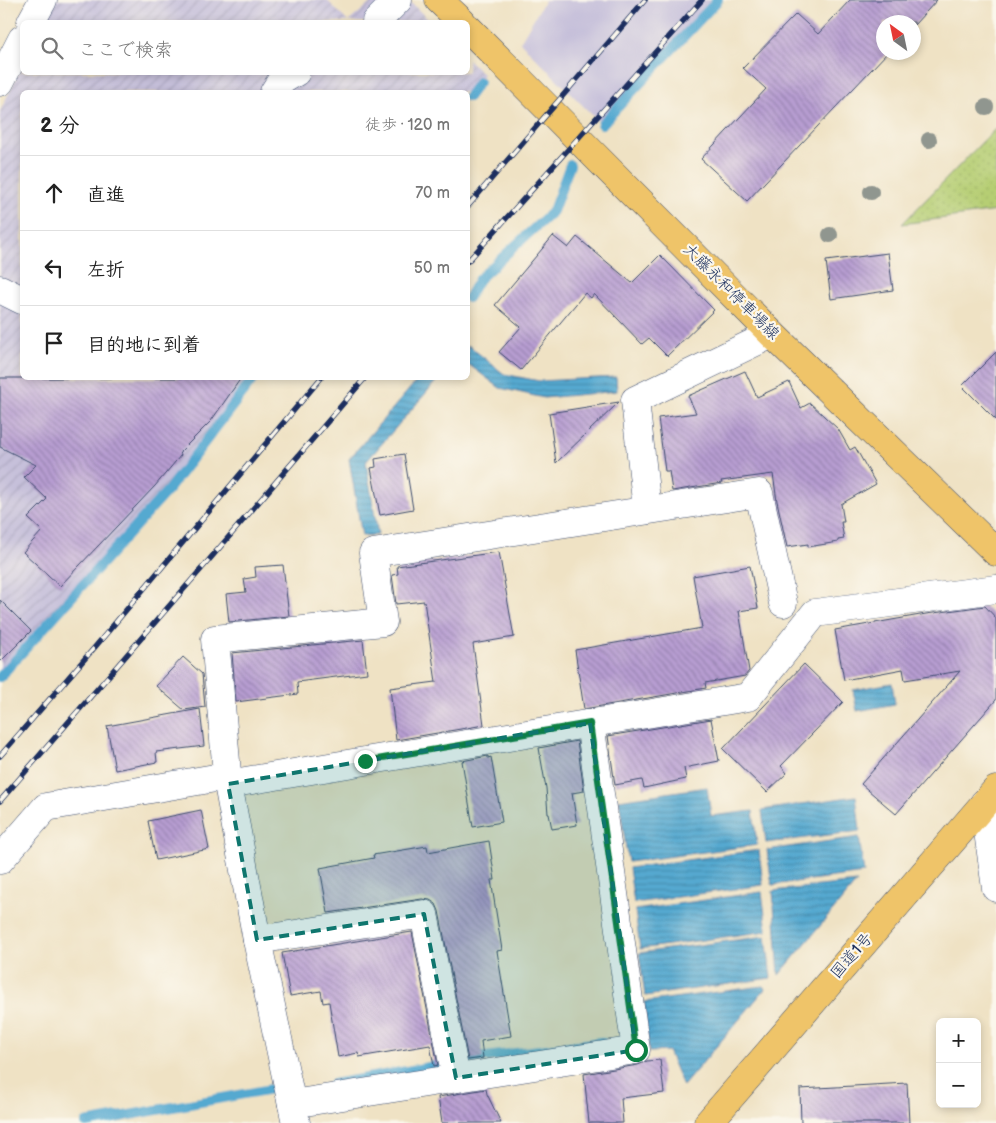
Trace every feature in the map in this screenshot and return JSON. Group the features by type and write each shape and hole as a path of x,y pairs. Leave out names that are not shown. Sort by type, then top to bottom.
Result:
{"main road":[{"path":"439,0 460,20"},
{"name":"大藤永和停車場線","path":"470,30 772,334 996,552"},
{"name":"国道1号","path":"708,1123 990,797"}],"street":[{"path":"32,20 43,0"},
{"path":"378,20 398,0"},
{"path":"0,82 20,43"},
{"path":"275,90 281,81 291,75"},
{"path":"0,290 20,299"},
{"path":"647,510 635,400 772,334"},
{"path":"590,723 636,1050 456,1078 294,1113 257,940 228,780 215,639 383,622 373,553 759,493 783,603"},
{"path":"0,860 46,807 228,780 748,697 814,613 996,590"},
{"path":"990,797 996,888"},
{"path":"257,940 424,914 456,1078"}],"highlighted area":[{"path":"590,723 636,1050 456,1078 424,914 257,940 228,784"}],"shaded area":[{"path":"56,0 327,0 346,20 46,20"},
{"path":"374,0 408,0 429,20 350,20"},
{"path":"545,0 711,0 600,123 520,42"},
{"path":"470,61 483,74 470,94 470,90 20,90 20,380 252,380 169,489 0,677 0,111 20,71 20,75 470,75"}],"green space":[{"path":"996,128 996,211 902,224"}],"water":[{"path":"470,347 504,374 539,381 616,377 617,391 544,398 500,388 470,366"},
{"path":"417,380 437,380 366,462 378,535 362,536 349,459"},
{"path":"892,683 895,704 857,711 853,690"},
{"path":"707,787 711,816 753,811 757,845 628,862 619,800"},
{"path":"856,796 860,831 766,843 762,810"},
{"path":"859,837 864,873 772,885 767,850"},
{"path":"759,850 763,885 634,903 629,868"},
{"path":"857,882 779,975 773,891"},
{"path":"762,892 767,931 640,949 635,910"},
{"path":"766,936 771,978 645,996 639,953"},
{"path":"763,986 765,989 683,1086 668,1051 649,1052 644,1002"}],"building":[{"path":"850,0 937,0 921,17 921,15 876,15 876,60 880,60 747,201 701,159 766,89 743,68 796,14 818,34"},
{"path":"553,236 568,248 577,237 632,283 660,255 714,310 667,356 649,338 642,344 594,294 591,298 585,293 521,370 499,352 521,327 495,305"},
{"path":"888,253 893,290 831,299 826,261"},
{"path":"996,352 996,420 962,386"},
{"path":"745,371 757,397 789,382 801,408 810,403 838,429 850,450 855,447 876,484 841,504 844,522 841,522 844,539 838,540 838,542 808,547 808,544 787,547 773,474 721,481 722,483 672,491 669,471 665,471 658,418 696,413 688,396"},
{"path":"0,378 20,378 20,380 240,380 211,421 180,452 181,455 155,486 60,586 23,552 42,531 28,518 47,499 24,477 36,465 0,447"},
{"path":"619,402 556,463 549,413"},
{"path":"404,454 413,509 380,515 371,468 376,467 375,459"},
{"path":"499,552 514,637 473,644 484,725 396,740 390,688 436,682 424,601 396,604 392,575 398,574 397,566"},
{"path":"283,565 289,616 229,622 226,594 246,592 244,579 256,577 255,567"},
{"path":"750,566 758,608 739,611 749,671 745,676 705,683 706,688 584,709 575,650 702,628 693,576"},
{"path":"0,600 31,631 0,662"},
{"path":"985,606 996,618 996,700 896,814 861,784 960,671 905,680 903,669 844,680 835,630"},
{"path":"363,640 367,673 297,682 298,694 236,702 232,653"},
{"path":"183,657 202,674 205,707 184,710 156,686"},
{"path":"804,664 843,702 781,766 787,773 767,792 723,749"},
{"path":"200,709 204,746 156,752 157,762 115,770 107,726"},
{"path":"711,719 719,761 684,768 686,779 644,788 642,780 615,785 608,736"},
{"path":"577,741 584,791 572,793 577,825 552,829 548,814 546,788 539,748"},
{"path":"488,756 488,758 491,757 502,822 473,827 462,761"},
{"path":"201,810 209,849 156,860 148,821"},
{"path":"489,841 495,880 491,880 502,950 497,951 511,1036 481,1041 483,1058 468,1060 439,911 436,904 430,900 422,899 328,913 320,868 374,858 373,855 427,846 428,852"},
{"path":"412,932 438,1065 434,1066 430,1045 359,1057 358,1053 338,1057 329,1002 323,1003 321,991 290,996 282,953"},
{"path":"660,1060 664,1093 621,1098 623,1123 589,1123 584,1074"},
{"path":"907,1083 909,1123 801,1123 800,1089"},
{"path":"486,1089 501,1123 442,1123 438,1097"}],"waterway":[{"path":"602,124 718,0"},
{"path":"470,94 479,82"},
{"path":"470,295 479,279 553,211 570,165"},
{"path":"0,677 169,489 252,380"},
{"path":"470,1059 602,1042"},
{"path":"333,1084 441,1065"},
{"path":"86,1123 277,1088"}],"railway":[{"path":"470,204 645,0"},
{"path":"470,259 702,0"},
{"path":"0,756 95,647 319,380"},
{"path":"0,801 363,380"}],"route":[{"path":"365,761 590,723 636,1050"}]}
